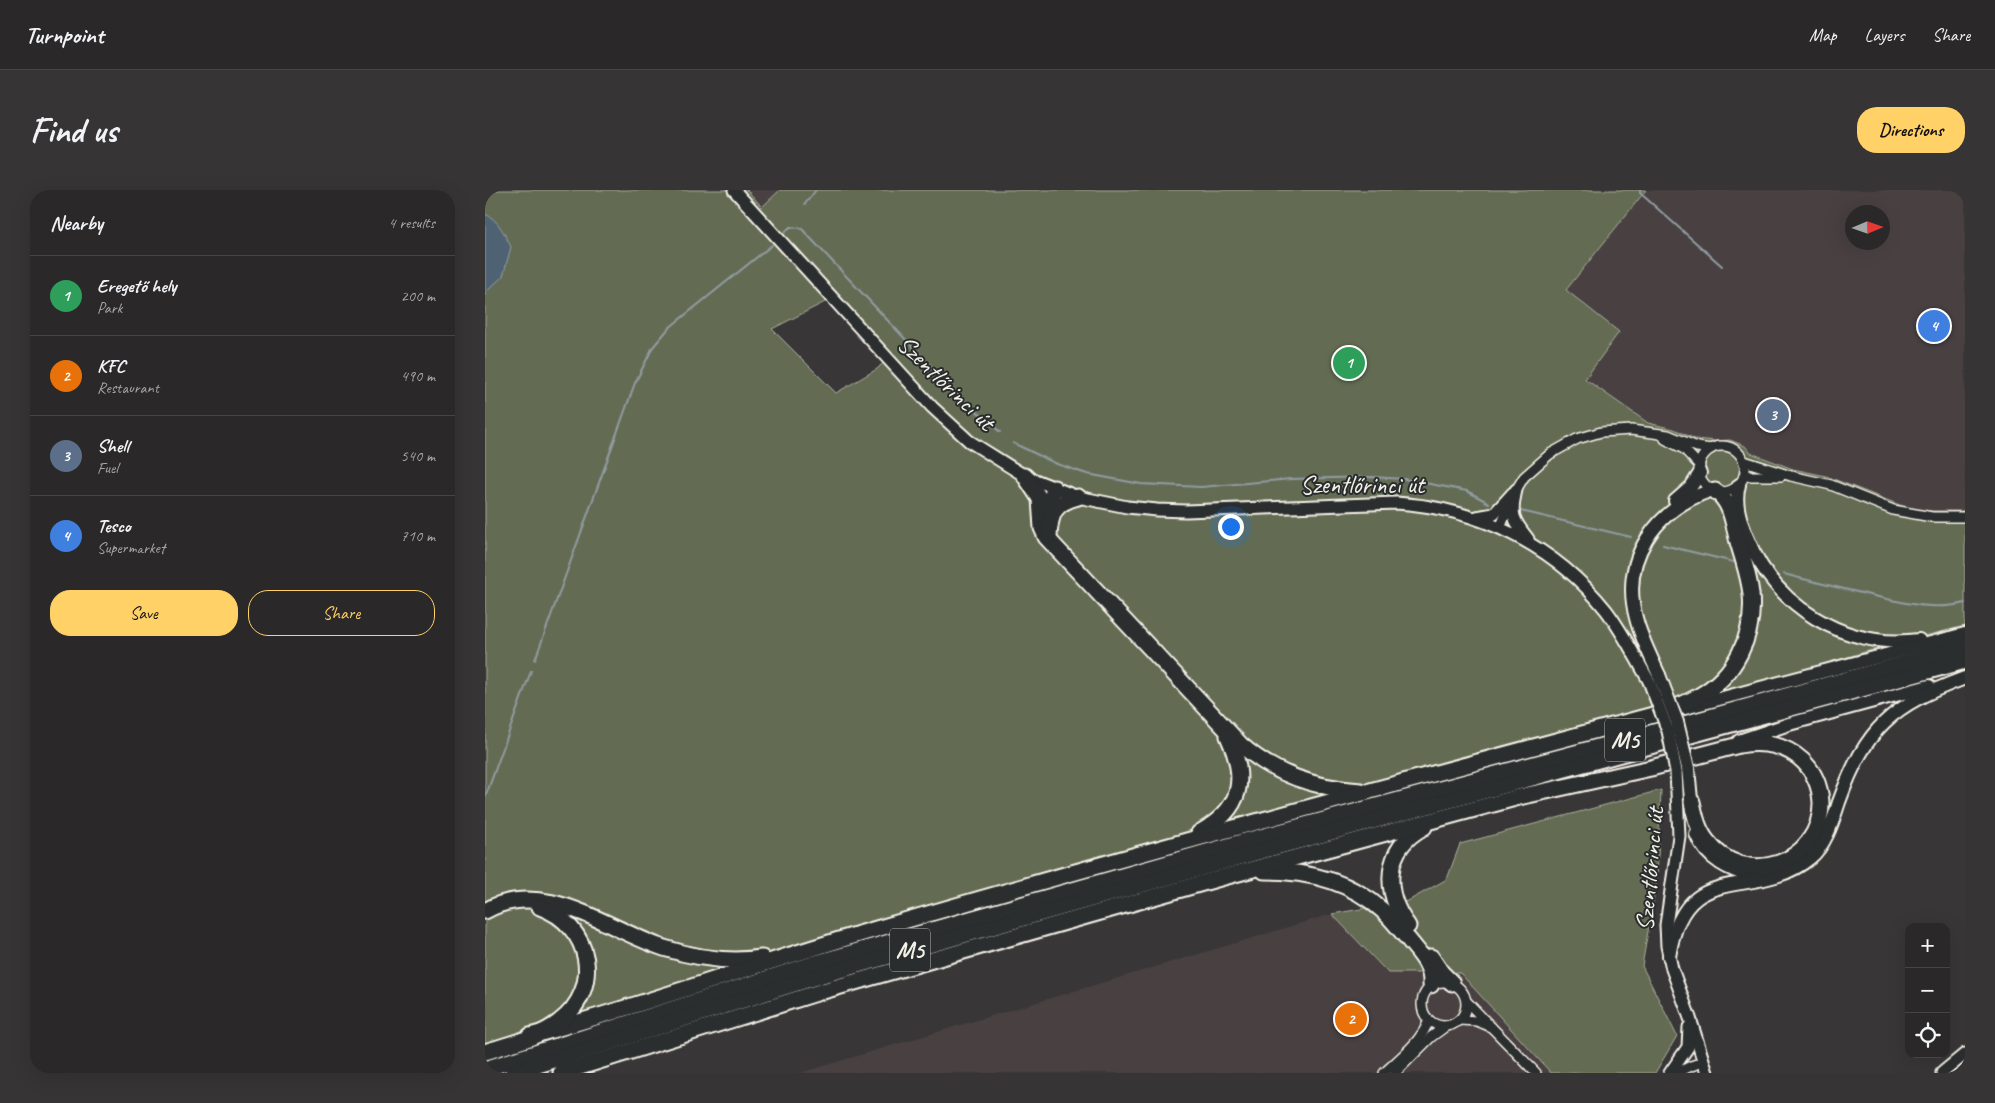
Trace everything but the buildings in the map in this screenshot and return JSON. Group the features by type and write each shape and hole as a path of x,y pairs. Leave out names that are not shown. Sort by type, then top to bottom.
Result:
{"highway":[{"path":"1025,476 1038,495 1041,505 1042,528 1049,541 1225,730 1250,753 1271,768 1289,776 1322,786 1372,792"},
{"path":"1041,505 1045,497 1054,488"},
{"path":"1049,541 1045,523 1054,488"},
{"path":"1657,714 1699,696 1713,687 1734,663 1748,635 1751,608 1748,579 1729,508 1723,498 1713,490"},
{"path":"1049,541 1050,522 1055,510 1066,500 1078,497"},
{"name":"M5","path":"485,1069 834,958 1249,840 1684,724 1965,638"},
{"name":"M5","path":"513,1073 838,971 1263,850 1965,661"},
{"name":"M5","path":"485,1052 530,1036 577,1024 853,936 1175,845 1657,714"},
{"path":"1175,845 1221,819 1235,799 1240,773 1234,750 1225,730"},
{"path":"1692,802 1698,826 1707,841 1726,858 1745,866 1769,866 1792,857 1811,839 1820,815 1820,791 1816,779 1805,764 1788,750 1775,745 1754,743 1699,755"},
{"name":"M5","path":"561,1073 823,991 1220,878 1460,812 1699,755"},
{"path":"1452,982 1441,972 1400,916 1393,900 1390,882 1396,856 1409,837 1430,824 1460,812"},
{"path":"1220,878 1263,871 1288,871 1316,876 1349,888 1374,904 1399,928 1428,964 1432,977 1431,985"},
{"path":"485,911 508,901 539,900 565,906 663,948 690,956 716,959 742,960 762,958 853,936"},
{"path":"485,920 501,910 511,907 540,907 564,920 577,935 582,945 587,964 586,976 585,986 576,1005 562,1021 551,1028 530,1036"},
{"path":"590,1073 635,1050"}],"main road":[{"name":"Szentlőrinci út","path":"734,190 932,407 969,441 1025,476 1078,497 1127,507 1186,511 1396,503 1428,506 1473,517 1531,543 1566,569 1595,597 1654,678"},
{"path":"1700,469 1691,487 1669,506 1664,516 1649,534 1638,558 1632,588 1638,624 1654,678 1677,722 1682,769 1692,802 1694,829 1700,843 1709,856 1732,871 1758,879"},
{"path":"1742,480 1737,500 1740,516 1748,540 1759,562 1781,591 1811,616 1840,631 1881,641 1965,638"},
{"path":"1473,517 1486,517 1494,514 1516,490"},
{"path":"1516,490 1512,508 1513,518 1518,528 1531,543"},
{"path":"1664,516 1688,500 1713,490"},
{"name":"M5","path":"1657,714 1883,656 1965,638"},
{"path":"1669,958 1675,929 1685,911 1699,896 1711,890 1789,871 1804,863 1816,852 1832,822 1847,779 1857,759 1879,726 1903,706 1926,693 1965,677"},
{"name":"M5","path":"1699,755 1789,724 1965,677"},
{"name":"Szentlőrinci út","path":"1682,769 1679,836 1666,925 1667,946 1669,958 1705,1068"},
{"path":"1670,1073 1688,1047 1690,1018"},
{"path":"1942,1073 1965,1054"}],"street":[{"path":"1500,528 1516,490 1524,477 1543,459 1577,439 1601,432 1641,431 1678,438 1697,447 1711,449"},
{"path":"1661,435 1666,440 1684,449 1700,469 1704,483 1713,490 1728,492 1742,480 1791,476"},
{"path":"1700,469 1703,457 1711,449 1718,446 1728,447 1739,453 1744,460 1791,476 1831,485 1893,510 1932,517 1965,517"},
{"path":"1742,480 1744,460"},
{"path":"1447,1026 1438,1025 1429,1020 1424,1012 1422,1002 1425,992 1431,985 1441,982 1452,982 1462,990 1466,1001 1465,1011 1460,1020"},
{"path":"1466,1001 1536,1073"},
{"path":"1384,1073 1419,1040 1429,1020"},
{"path":"1395,1073 1431,1037 1460,1020 1477,1022 1494,1028"},
{"name":"Szentlőrinci út","path":"1677,1073 1691,1066 1705,1068"}],"shaded area":[{"path":"747,190 780,190 762,207"},
{"path":"1646,190 1965,190 1965,511 1915,511 1826,476 1793,469 1751,453 1745,446 1730,440 1695,439 1674,429 1648,423 1584,379 1566,290"},
{"path":"1332,914 1388,973 1460,973 1551,1073 800,1073"}],"green space":[{"path":"485,190 747,190 762,207 780,190 1646,190 1566,290 1619,332 1585,379 1648,423 1674,429 1695,439 1730,440 1745,446 1751,453 1793,469 1826,476 1915,511 1965,511 1965,626 1928,635 1909,637 1889,645 1778,677 820,938 650,991 485,1046","holes":["827,301 883,363 877,369 836,393 772,329"]},
{"path":"1661,790 1657,879 1642,966 1677,1036 1655,1073 1551,1073 1460,973 1388,973 1332,914 1408,901 1447,879 1460,844"}],"water":[{"path":"485,214 497,223 511,247 503,276 485,293"}],"waterway":[{"path":"805,204 816,190"},
{"path":"1640,190 1640,193 1722,266"},
{"path":"785,232 790,227 801,228 955,392 1000,432"},
{"path":"535,660 635,383 653,347 669,328 772,245"},
{"path":"1013,443 1057,464 1087,474 1141,484 1201,487 1291,479 1372,477 1404,479 1467,491 1489,503"},
{"path":"1521,511 1631,537"},
{"path":"1663,545 1734,562"},
{"path":"1784,574 1908,603 1931,606 1965,603"},
{"path":"485,798 531,671"}],"place":[{"name":"Tesco","path":"1934,326"},
{"name":"Eregető hely","path":"1349,363"},
{"name":"Shell","path":"1773,415"},
{"name":"KFC","path":"1351,1019"}]}
